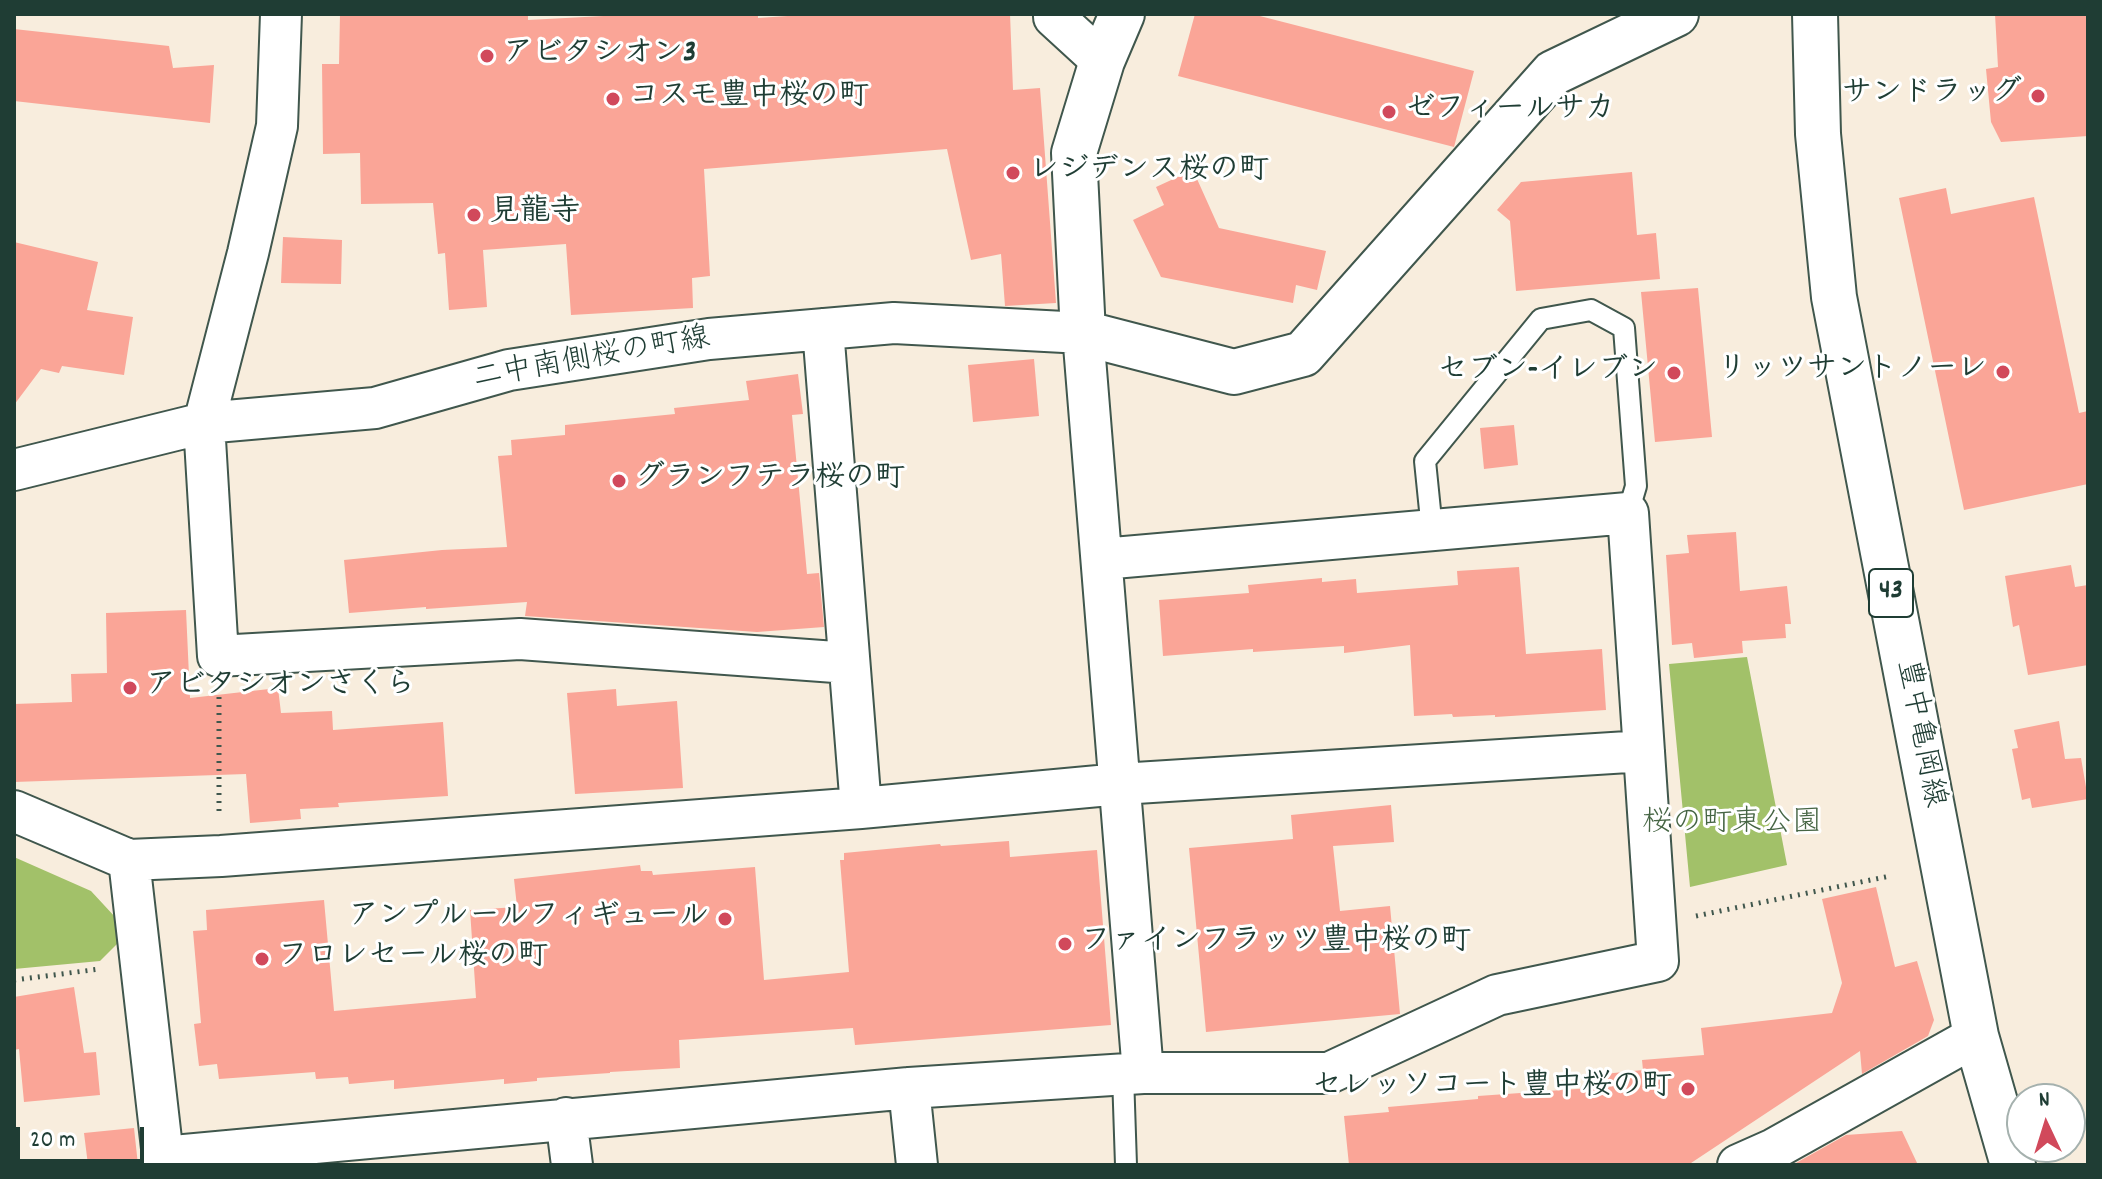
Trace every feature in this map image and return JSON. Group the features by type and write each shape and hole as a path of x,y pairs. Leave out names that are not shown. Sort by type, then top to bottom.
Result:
{"main road":[{"path":"1122,14 1102,61 1074,153 1083,333 1234,372 1303,354 1553,73 1676,14"},
{"name":"豊中亀岡線","path":"1815,14 1818,134 1834,297 1976,1036 2013,1165"}],"street":[{"path":"281,14 277,126 204,423 218,656 520,639 849,663"},
{"path":"1054,14 1102,61"},
{"name":"二中南側桜の町線","path":"14,470 204,423 375,408 509,370 709,339 894,323 1083,333"},
{"path":"823,329 861,808"},
{"path":"1083,333 1120,784 1133,1074"},
{"path":"129,860 165,1161 566,1118 909,1088 1133,1074 1329,1073 1497,995 1658,961 1628,513 1102,559"},
{"path":"14,811 129,860 221,856 861,808 1120,784 1644,751"},
{"path":"1738,1165 1774,1149 1976,1036"},
{"path":"909,1088 917,1165"},
{"path":"566,1118 572,1165"}],"lane":[{"path":"1432,530 1425,461 1541,319 1591,310 1624,328 1636,486 1628,513"},
{"path":"1126,1165 1133,1074"}],"path":[{"path":"218,656 219,816"},
{"path":"1655,924 1890,876"},
{"path":"14,980 141,964"}],"green space":[{"name":"桜の町東公園","path":"1747,657 1787,865 1690,887 1669,664"},
{"path":"14,857 91,891 116,918 120,941 100,961 14,969"}],"building":[{"path":"340,14 528,14 528,20 641,14 758,14 758,18 817,14 1010,14 1013,90 1040,88 1056,303 1005,306 1001,254 971,260 947,149 704,169 710,276 692,278 693,308 571,315 566,244 483,250 487,307 449,310 445,253 438,254 433,203 361,204 360,153 323,154 322,64 339,64"},
{"name":"ゼフィールサカ","path":"1195,14 1252,14 1474,71 1454,147 1178,76"},
{"name":"サンドラッグ","path":"1995,14 2088,14 2088,136 2001,142 1991,122 1986,69 1998,67"},
{"path":"14,29 169,46 173,68 214,65 210,123 14,101"},
{"path":"1193,170 1219,228 1326,251 1317,290 1296,285 1293,303 1161,277 1133,220 1164,205 1156,187"},
{"path":"1632,172 1637,235 1656,233 1660,279 1516,291 1510,221 1497,210 1521,182"},
{"name":"リッツサントノーレ","path":"1946,188 1951,214 2034,197 2079,413 2088,411 2088,484 1964,510 1899,198"},
{"path":"283,237 342,240 341,284 281,283"},
{"path":"14,242 98,262 87,310 133,317 124,375 62,366 59,373 41,369 14,405"},
{"path":"1698,288 1712,437 1655,442 1641,292"},
{"path":"1034,359 1039,416 973,422 968,365"},
{"path":"798,374 803,414 792,415 807,574 819,573 824,627 757,632 525,616 527,602 349,613 344,560 507,547 498,456 512,455 511,440 565,435 565,425 675,414 674,408 749,400 746,381"},
{"path":"1514,425 1518,465 1484,469 1480,428"},
{"path":"1736,532 1740,591 1787,586 1791,624 1785,624 1786,638 1742,641 1743,653 1694,658 1692,643 1672,645 1666,555 1689,553 1687,535"},
{"path":"2071,565 2075,587 2088,585 2088,665 2028,675 2019,625 2013,627 2005,576"},
{"path":"1519,567 1526,654 1602,649 1606,710 1495,717 1453,717 1452,714 1414,716 1410,645 1344,653 1344,646 1163,656 1159,600 1249,593 1248,585 1322,578 1322,582 1356,579 1357,593 1458,585 1457,571"},
{"path":"186,610 190,698 278,688 281,713 332,711 333,730 443,722 448,796 338,803 339,807 300,809 301,819 250,823 246,774 14,782 14,704 72,702 71,674 107,673 106,613"},
{"path":"616,689 617,706 677,701 683,788 575,794 567,693"},
{"path":"2059,721 2065,759 2081,758 2088,799 2032,808 2030,798 2022,800 2012,749 2018,748 2014,730"},
{"path":"1391,805 1394,842 1333,846 1340,911 1390,906 1400,1014 1206,1032 1189,848 1293,839 1291,815"},
{"path":"1009,841 1010,857 1097,850 1111,1025 855,1045 853,1028 679,1040 680,1068 537,1078 537,1081 504,1084 504,1079 394,1089 394,1080 349,1084 348,1077 316,1079 315,1072 219,1079 217,1064 199,1066 194,1024 201,1023 193,931 207,930 206,910 324,900 334,1011 476,998 470,910 517,907 514,879 640,865 641,871 652,871 653,875 755,867 764,980 849,972 840,860 844,860 844,853"},
{"path":"1876,887 1895,967 1917,961 1934,1020 1928,1036 1862,1074 1860,1051 1691,1163 1349,1165 1344,1116 1389,1112 1388,1107 1478,1099 1478,1096 1605,1087 1604,1074 1643,1070 1642,1060 1704,1055 1701,1028 1832,1013 1842,983 1822,899"},
{"path":"74,987 84,1053 96,1052 100,1095 24,1102 19,1049 14,1050 14,997"},
{"path":"134,1128 138,1165 88,1165 84,1133"},
{"path":"1902,1131 1918,1165 1796,1165 1846,1135"}],"place":[{"name":"アビタシオン3","path":"487,56"},
{"name":"サンドラッグ","path":"2038,96"},
{"name":"コスモ豊中桜の町","path":"613,99"},
{"name":"ゼフィールサカ","path":"1389,112"},
{"name":"レジデンス桜の町","path":"1013,173"},
{"name":"見龍寺","path":"474,215"},
{"name":"リッツサントノーレ","path":"2003,372"},
{"name":"セブン-イレブン","path":"1674,373"},
{"name":"グランフテラ桜の町","path":"619,481"},
{"name":"アビタシオンさくら","path":"130,688"},
{"name":"アンプルールフィギュール","path":"725,919"},
{"name":"ファインフラッツ豊中桜の町","path":"1065,944"},
{"name":"フロレセール桜の町","path":"262,959"},
{"name":"セレッソコート豊中桜の町","path":"1688,1089"}]}
